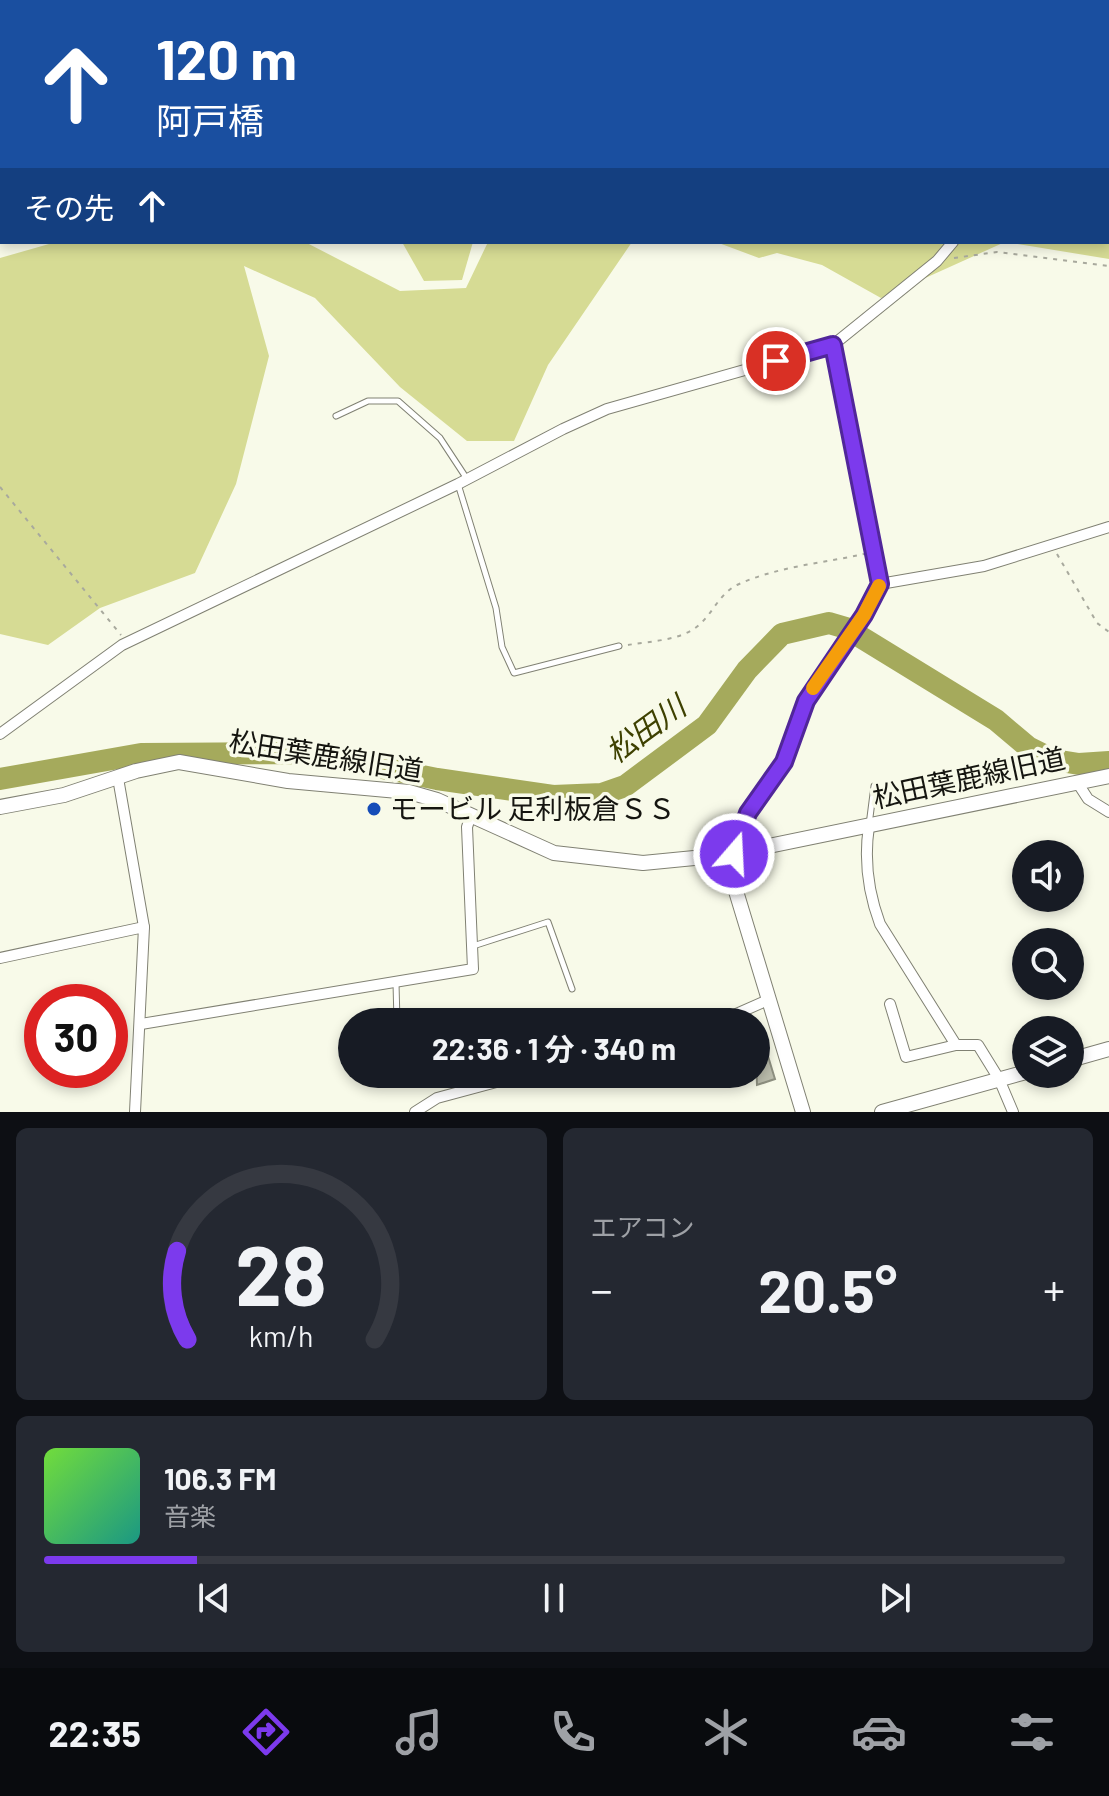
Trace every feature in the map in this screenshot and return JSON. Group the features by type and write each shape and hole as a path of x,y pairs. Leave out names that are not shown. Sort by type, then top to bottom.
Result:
{"street":[{"path":"0,734 127,642 463,482 607,409 833,345 937,261 951,244"},
{"path":"833,345 880,584 864,615"},
{"path":"880,584 984,566 1109,527"},
{"path":"803,1112 768,1000 730,854 748,813 784,762 806,701 830,665"},
{"name":"松田葉鹿線旧道","path":"0,807 64,795 179,762 288,781 409,792 471,815 542,849 593,860 643,863 730,854 1109,776"},
{"path":"118,778 144,927 135,1112"},
{"path":"1077,782 1088,799 1109,812"},
{"path":"141,1024 473,969 467,827 471,815"},
{"path":"869,826 867,873 871,902 880,924 956,1045"},
{"path":"0,958 144,927"},
{"path":"750,1008 768,1000"},
{"path":"890,1004 906,1057 956,1045 978,1045 999,1079 1013,1112"},
{"path":"1084,1056 1109,1049"},
{"path":"882,1112 1012,1076"},
{"path":"415,1112 437,1098 474,1088"}],"lane":[{"path":"336,416 368,401 398,401 440,438 463,482 496,608 502,647 514,673 619,646"},
{"path":"830,665 864,615"},
{"path":"869,826 874,786"},
{"path":"472,946 548,922 572,989"},
{"path":"396,982 397,1008"}],"path":[{"path":"937,261 997,252 1109,266"},
{"path":"0,487 127,642"},
{"path":"1054,545 1097,623 1109,632"},
{"path":"619,646 689,631 700,624 725,593 738,585 767,575 875,552"}],"green space":[{"path":"49,244 309,244 400,291 466,288 487,244 631,244 548,365 514,441 467,441 400,387 315,298 244,266 269,356 236,484 195,573 100,608 48,645 0,634 0,258"},
{"path":"403,244 472,244 462,280 424,281"},
{"path":"721,244 1001,244 881,298 822,265 777,253 759,258"},
{"path":"1018,244 1109,244 1109,259"}],"building":[{"path":"770,1063 775,1079 770,1081"}],"waterway":[{"name":"松田川","path":"0,779 141,754 308,753 437,779 553,796 602,794 625,786 707,725 747,670 782,634 829,623 846,628 996,720 1028,747 1054,760 1079,764 1109,762"}],"slow traffic":[{"path":"813,688 877,595 879,586"}],"place":[{"name":"モービル 足利板倉ＳＳ","path":"374,809"}],"route":[{"path":"734,854 748,813 784,762 806,701 877,595 880,584 833,345 776,361"}]}
